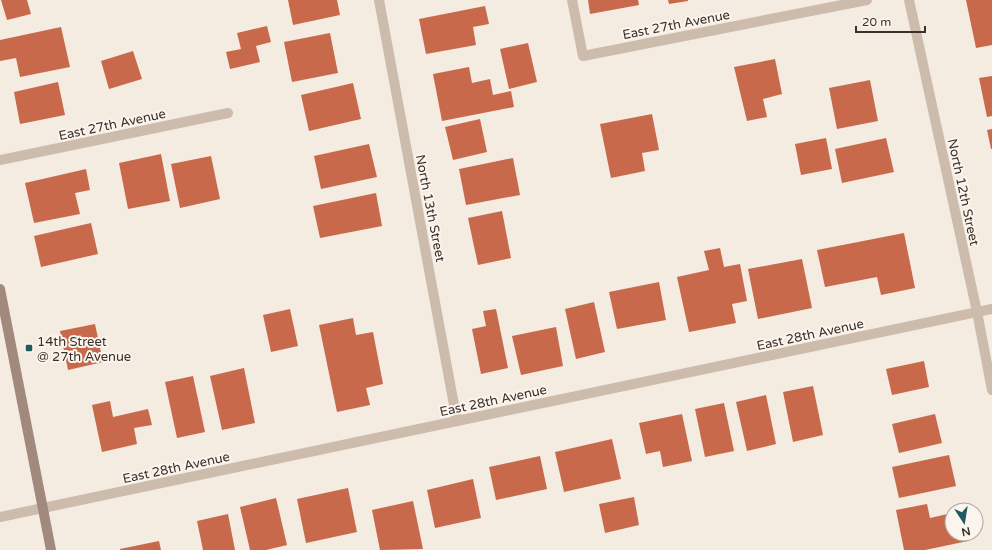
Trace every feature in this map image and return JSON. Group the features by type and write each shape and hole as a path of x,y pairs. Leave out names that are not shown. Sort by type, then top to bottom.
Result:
{"main road":[{"path":"0,289 51,550"}],"street":[{"name":"North 13th Street","path":"379,0 457,421"},
{"name":"East 27th Avenue","path":"572,0 584,56 867,0"},
{"name":"North 12th Street","path":"909,0 977,312 992,390"},
{"name":"East 27th Avenue","path":"0,160 228,113"},
{"name":"East 28th Avenue","path":"0,517 992,309"}],"building":[{"path":"1,0 27,0 31,14 7,20"},
{"path":"288,0 337,0 340,15 293,25"},
{"path":"588,0 638,0 639,5 590,14"},
{"path":"668,0 688,0 688,1 669,4"},
{"path":"966,0 992,0 992,45 976,48"},
{"path":"485,6 489,24 473,27 476,45 426,54 419,19"},
{"path":"267,26 271,42 256,46 260,62 230,69 226,52 241,49 237,33"},
{"path":"61,27 70,67 20,77 16,58 0,61 0,40"},
{"path":"330,33 338,73 292,82 284,42"},
{"path":"528,43 537,82 509,89 500,49"},
{"path":"133,51 142,79 109,89 101,61"},
{"path":"775,59 782,94 763,99 767,117 747,121 734,67"},
{"path":"469,67 472,83 490,79 493,95 511,91 514,107 442,121 433,74"},
{"path":"992,76 992,116 987,117 979,78"},
{"path":"870,80 878,121 837,129 829,88"},
{"path":"58,82 65,115 20,124 14,92"},
{"path":"353,83 361,119 309,131 301,95"},
{"path":"652,114 659,150 642,153 645,171 611,178 600,124"},
{"path":"480,119 487,152 453,160 445,127"},
{"path":"992,129 992,149 991,149 987,130"},
{"path":"826,138 832,169 801,175 795,144"},
{"path":"886,138 894,172 842,183 835,149"},
{"path":"369,144 377,177 321,189 314,156"},
{"path":"161,154 170,201 128,209 119,163"},
{"path":"211,156 220,199 180,208 171,164"},
{"path":"513,158 520,195 466,205 459,169"},
{"path":"86,169 90,190 75,193 80,214 34,223 25,183"},
{"path":"376,193 382,226 320,238 313,206"},
{"path":"502,211 511,258 478,265 468,218"},
{"path":"91,223 98,254 41,267 34,236"},
{"path":"904,233 915,288 881,295 877,277 825,287 817,250"},
{"path":"720,248 724,267 740,264 747,301 732,304 736,323 689,332 677,277 709,270 704,251"},
{"path":"802,259 812,308 758,319 748,269"},
{"path":"659,282 666,320 617,329 609,292"},
{"path":"594,302 605,352 576,359 565,309"},
{"path":"290,309 298,346 271,352 263,315"},
{"path":"496,309 508,368 481,374 472,329 486,326 483,311"},
{"path":"353,318 356,335 373,332 383,384 366,388 370,405 337,412 319,325"},
{"path":"95,324 103,362 68,370 60,331"},
{"path":"556,327 563,366 521,375 512,336"},
{"path":"924,361 929,387 892,395 886,369"},
{"path":"244,368 255,423 222,430 210,376"},
{"path":"193,376 205,432 177,438 165,382"},
{"path":"813,386 823,435 793,442 783,392"},
{"path":"766,395 776,444 747,451 736,402"},
{"path":"110,401 113,417 148,409 152,425 134,428 137,444 102,452 92,405"},
{"path":"724,403 734,451 705,457 695,409"},
{"path":"682,414 692,461 663,467 660,451 646,454 639,423"},
{"path":"935,414 942,443 899,453 892,424"},
{"path":"612,439 621,479 564,492 555,452"},
{"path":"949,455 956,486 899,498 892,467"},
{"path":"540,456 547,489 496,500 489,467"},
{"path":"473,479 481,518 435,528 427,490"},
{"path":"348,488 357,532 306,543 297,499"},
{"path":"634,497 639,525 605,533 599,504"},
{"path":"276,498 287,545 266,550 250,550 240,507"},
{"path":"413,501 423,549 380,550 372,510"},
{"path":"927,504 930,518 944,515 944,542 963,542 925,550 904,550 896,510"},
{"path":"228,514 235,550 203,550 197,521"},
{"path":"159,541 161,550 120,550 120,549"}],"place":[{"name":"14th Street @ 27th Avenue","path":"29,348"}]}
